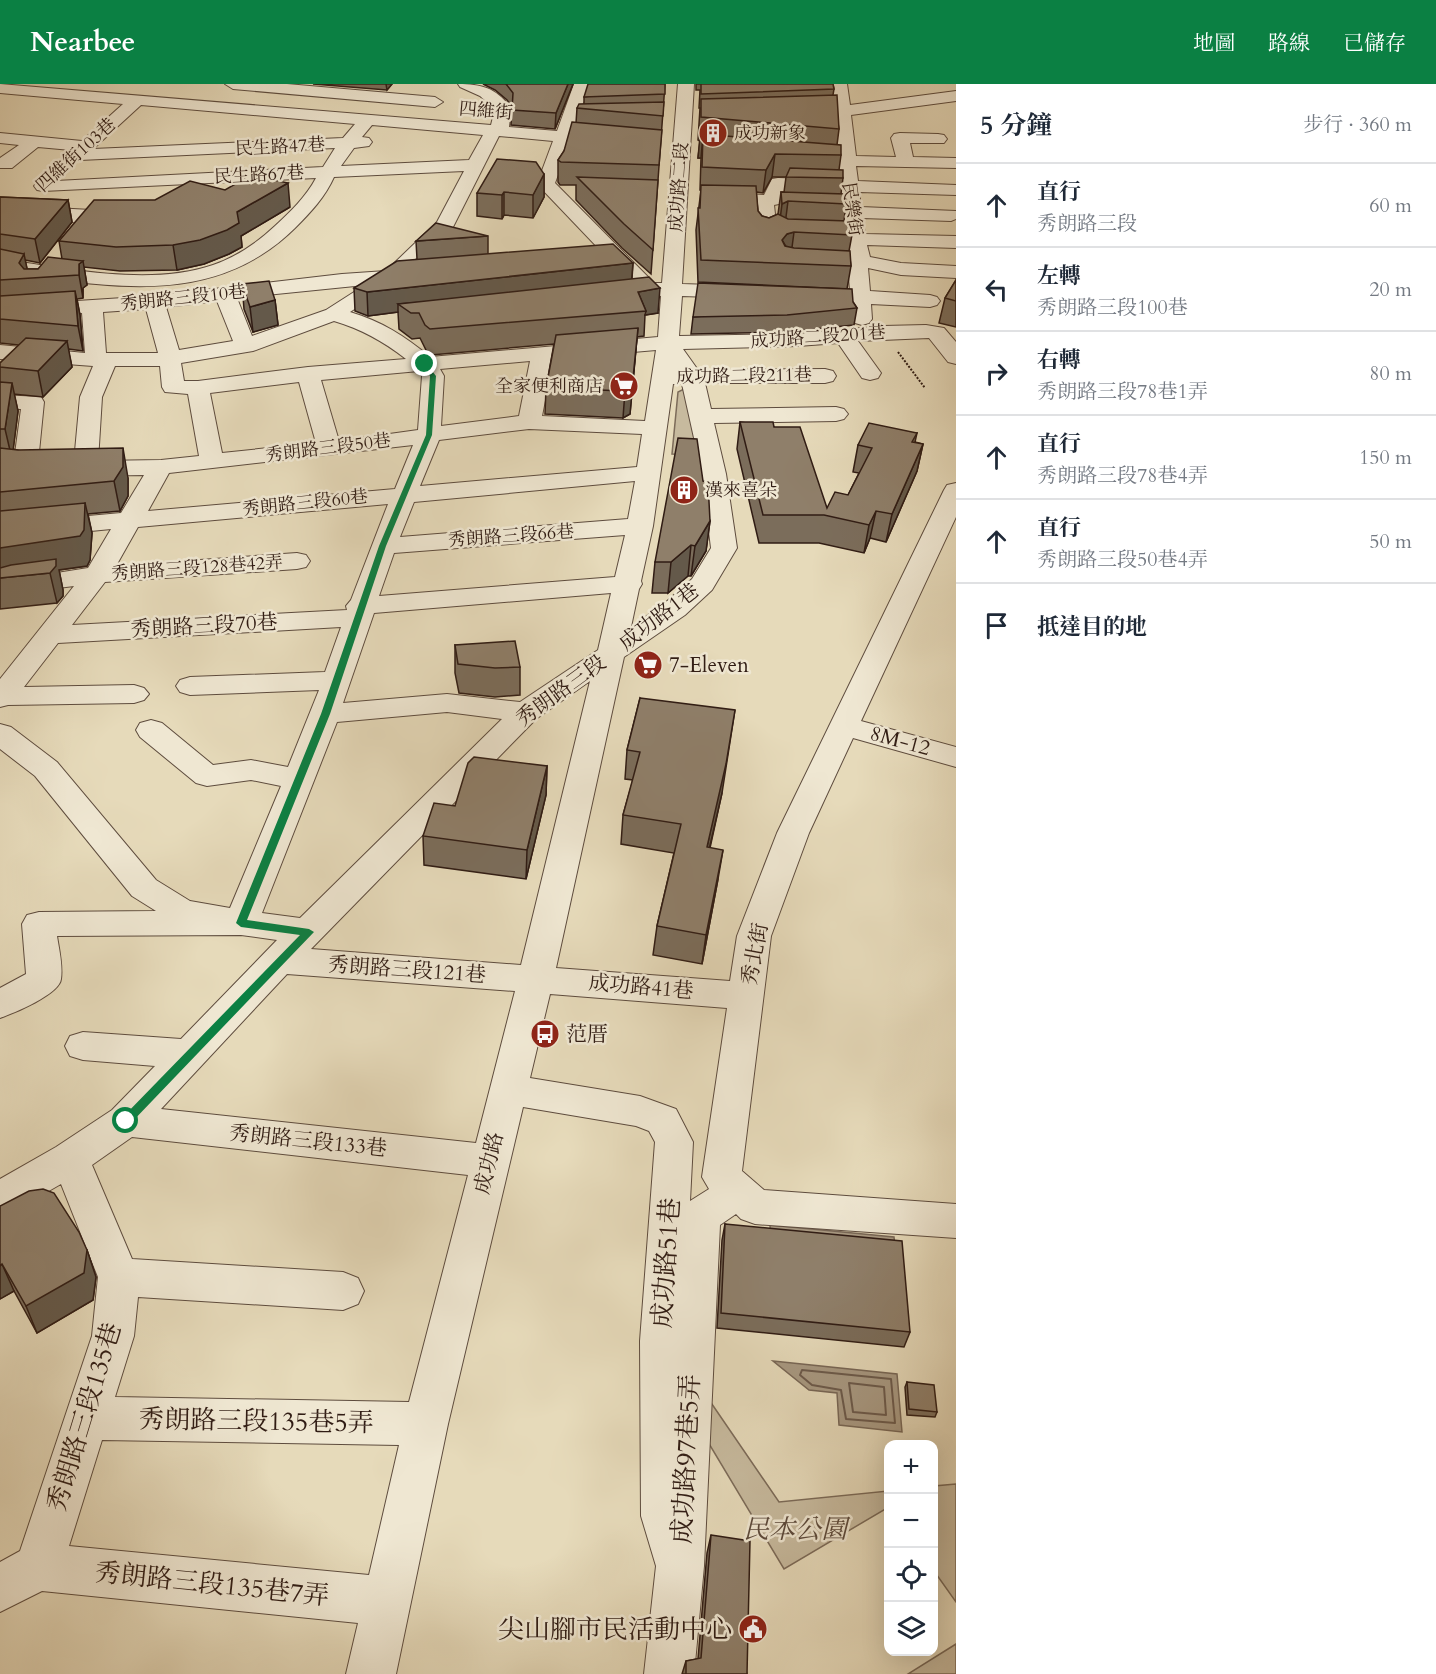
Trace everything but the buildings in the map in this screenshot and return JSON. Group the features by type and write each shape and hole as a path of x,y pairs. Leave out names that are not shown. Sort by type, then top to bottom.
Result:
{"street":[{"path":"202,106 221,84"},
{"path":"233,84 435,102"},
{"path":"0,352 102,359 170,358 245,346 333,314 392,276 446,225 489,138 501,127 503,108 486,93 466,84"},
{"path":"550,183 582,84"},
{"name":"四維街","path":"0,88 367,120 489,138 566,128 635,142"},
{"name":"成功路二段","path":"672,290 679,197 676,146 690,116 689,90"},
{"path":"808,96 844,99 956,96"},
{"path":"775,113 844,99 934,117"},
{"name":"民樂街","path":"844,99 846,160 859,264 864,334"},
{"name":"四維街103巷","path":"0,223 13,208 43,186 137,100"},
{"path":"165,201 224,142 250,110"},
{"path":"662,117 690,116"},
{"path":"91,119 114,121"},
{"path":"566,128 592,119"},
{"path":"0,306 40,283 87,277 131,280 182,277 218,270 242,259 269,242 316,194 347,143 367,120"},
{"path":"189,133 224,142"},
{"name":"民生路47巷","path":"0,138 34,141 80,151 224,142 379,142"},
{"path":"400,140 489,138"},
{"path":"906,162 900,138 938,139"},
{"path":"0,163 6,164 34,141"},
{"path":"676,146 703,148"},
{"path":"777,154 846,160 956,163"},
{"name":"民生路67巷","path":"43,186 328,172 473,170 493,174"},
{"path":"526,174 575,193"},
{"path":"550,183 648,289 760,293"},
{"path":"765,204 772,200 778,183 849,188 956,190"},
{"path":"656,196 787,207"},
{"path":"0,198 13,208 91,216 147,211"},
{"path":"765,204 767,232"},
{"path":"830,209 951,214"},
{"path":"77,232 91,216"},
{"path":"832,235 956,242"},
{"path":"593,260 617,258"},
{"path":"242,259 264,264"},
{"path":"836,265 859,264 956,272"},
{"path":"0,265 40,283"},
{"path":"287,268 342,280"},
{"name":"秀朗路三段10巷","path":"0,312 40,283 92,306 154,302 342,280 416,274"},
{"path":"6,375 26,355 40,283"},
{"path":"629,296 672,290"},
{"name":"秀朗路三段","path":"0,1199 70,1159 126,1121 279,960 526,712 612,653 640,526 646,473 668,343 672,290"},
{"path":"225,294 245,346"},
{"path":"793,294 930,301"},
{"path":"154,302 170,358 173,387 198,388 212,461"},
{"path":"85,469 91,397 102,359 92,306"},
{"path":"241,923 325,714 358,612 429,435 433,376 425,364 397,342 367,324 333,314"},
{"path":"367,324 403,321"},
{"path":"297,328 312,358 330,449"},
{"name":"成功路二段201巷","path":"198,388 312,358 331,372 668,343 798,340 926,331 936,333 943,339 956,357"},
{"path":"864,334 870,373"},
{"path":"668,343 692,377 700,416 836,414"},
{"path":"529,422 543,353"},
{"name":"成功路二段211巷","path":"663,377 825,376"},
{"path":"0,402 33,402 25,470"},
{"name":"成功路1巷","path":"612,653 675,609 703,584 724,548 714,474 700,416"},
{"name":"秀朗路三段50巷","path":"0,467 25,470 161,467 382,443 529,422 655,428"},
{"path":"2,697 97,575 161,467"},
{"name":"秀朗路三段60巷","path":"0,532 646,473"},
{"name":"秀北街","path":"956,490 793,833 754,936 722,1177 755,1207 956,1221"},
{"name":"秀朗路三段66巷","path":"383,546 640,526"},
{"name":"秀朗路三段128巷42弄","path":"0,592 12,586 97,575 297,561"},
{"name":"秀朗路三段70巷","path":"51,635 358,612 629,584"},
{"name":"成功路","path":"371,1674 385,1600 426,1424 489,1161 536,978 612,653"},
{"path":"190,686 337,680"},
{"path":"2,697 134,694"},
{"path":"325,714 447,703 526,712"},
{"name":"8M-12","path":"844,726 956,757"},
{"path":"151,730 207,776 251,770 299,779"},
{"path":"0,734 46,769 144,888 180,911 241,923 309,932"},
{"path":"0,1004 44,980 39,924 241,923"},
{"name":"秀朗路三段121巷","path":"279,960 536,978"},
{"name":"成功路41巷","path":"536,978 747,996"},
{"path":"83,1046 190,1054"},
{"name":"成功路51巷","path":"507,1089 640,1111 663,1120 674,1142 661,1352 664,1516 680,1566"},
{"name":"秀朗路三段133巷","path":"126,1121 489,1161"},
{"name":"秀朗路三段135巷","path":"19,1578 86,1418 113,1336 119,1277 70,1159"},
{"name":"成功路97巷5弄","path":"669,1674 680,1566 700,1215 738,1192"},
{"path":"119,1277 343,1291"},
{"name":"秀朗路三段135巷5弄","path":"86,1418 426,1424"},
{"name":"秀朗路三段135巷7弄","path":"19,1578 385,1600"}],"path":[{"path":"864,334 925,388"}],"green space":[{"path":"687,390 697,455 672,454 678,392"},
{"name":"民本公園","path":"703,1391 779,1502 884,1491 884,1510 784,1569 699,1427"},
{"path":"956,1484 956,1602 938,1577 938,1486"},
{"path":"956,1644 956,1674 908,1674 938,1656"}],"water":[{"path":"770,1225 894,1237 896,1257 771,1245"},
{"path":"773,1361 897,1374 902,1432 839,1425 837,1393 809,1390"}],"place":[{"name":"成功新象","path":"713,133"},
{"name":"全家便利商店","path":"624,386"},
{"name":"漢來喜朵","path":"684,490"},
{"name":"7-Eleven","path":"648,665"},
{"name":"范厝","path":"545,1034"},
{"name":"尖山腳市民活動中心","path":"753,1629"}],"route":[{"path":"126,1121 279,960 309,932 241,923 325,714 360,606 429,435 433,376 425,364"}]}
